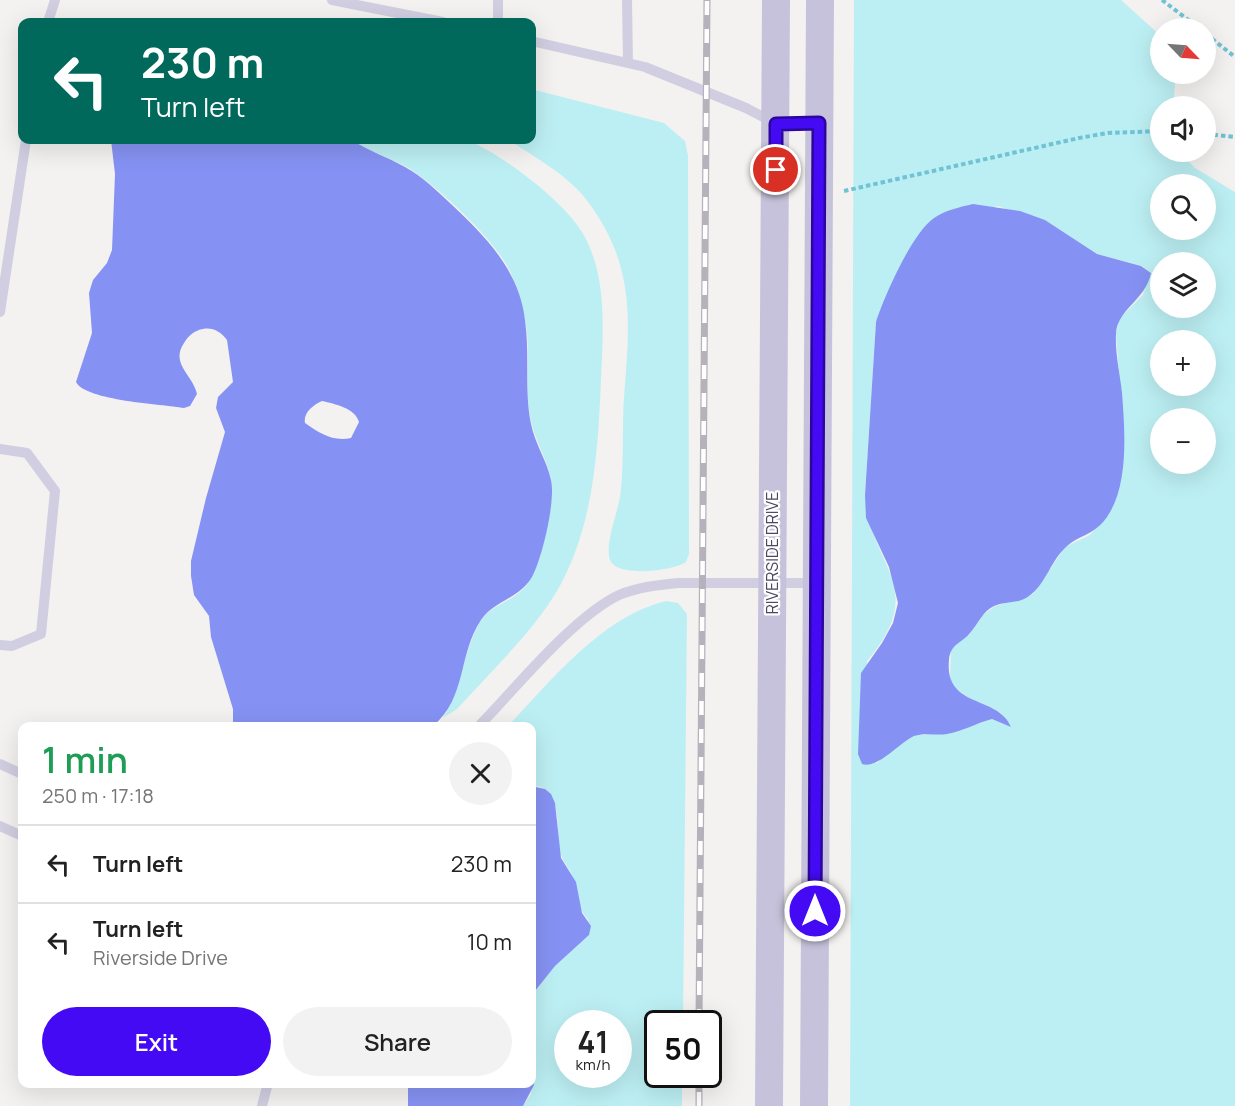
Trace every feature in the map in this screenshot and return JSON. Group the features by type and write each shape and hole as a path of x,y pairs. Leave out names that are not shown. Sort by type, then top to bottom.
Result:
{"main road":[{"name":"RIVERSIDE DRIVE","path":"769,1106 776,0"},
{"path":"814,1106 820,0"},
{"path":"776,124 819,123"}],"lane":[{"path":"49,18 55,0"},
{"path":"332,0 362,3 426,18"},
{"path":"498,0 498,18"},
{"path":"627,0 628,63"},
{"path":"536,42 645,67 746,108 776,124"},
{"path":"0,312 25,144"},
{"path":"0,449 27,453 55,490 41,634 12,646 0,645"},
{"path":"483,722 567,634 592,612 621,595 656,585 678,583 817,583"},
{"path":"0,764 18,772"},
{"path":"0,826 18,834"},
{"path":"262,1106 267,1088"}],"path":[{"path":"1162,0 1186,18"},
{"path":"1216,42 1235,57"},
{"path":"819,192 846,190 1079,138 1108,133 1150,131"},
{"path":"1216,135 1235,136"}],"shaded area":[{"path":"854,0 1121,0 1150,26 1150,84 1175,84 1174,96 1150,96 1150,162 1189,162 1205,174 1150,174 1150,240 1216,240 1216,181 1235,192 1235,1106 850,1106","holes":["997,206 1045,220 1097,254 1142,266 1150,272 1150,252 1216,252 1216,318 1150,318 1150,276 1143,295 1120,318 1116,333 1123,433 1121,481 1108,515 1090,535 1065,547 1034,593 1026,598 995,606 983,615 969,635 959,640 951,650 950,680 956,689 975,702 1001,713 1010,726 992,719 951,733 916,735 892,749 876,764 867,661 885,635 894,614 895,595 892,578 869,520 865,494 876,322 918,236"]},
{"path":"536,90 664,123 685,141 688,156 689,554 686,562 670,568 634,571 615,566 610,560 609,544 620,497 622,477 623,409 628,343 626,293 621,269 602,222 577,189 539,159 515,144 536,144"},
{"path":"359,144 476,144 484,148 532,180 573,220 590,249 600,285 603,342 596,461 579,541 557,591 547,607 510,652 457,709 443,718 455,694 474,633 480,622 490,611 515,596 526,586 537,565 549,517 551,478 530,418 527,330 510,271 478,229 432,185 405,166"},
{"path":"666,601 678,603 687,614 683,1010 644,1010 644,1088 682,1088 682,1106 523,1106 531,1094 532,1088 536,1088 536,990 555,966 589,935 588,919 581,909 573,877 560,853 556,808 553,799 548,792 536,786 536,722 512,722 560,670 599,635 642,609"}],"water":[{"path":"111,144 359,144 405,167 429,184 476,229 499,256 516,285 522,302 527,346 529,411 533,431 551,480 552,501 544,544 532,577 521,590 493,608 481,620 469,647 452,702 437,722 233,722 233,709 211,637 209,616 194,595 191,576 191,561 225,432 216,408 218,397 233,382 227,340 216,331 207,329 195,332 184,343 180,350 181,363 197,394 190,406 184,408 109,398 83,388 76,382 92,333 89,293 93,280 107,263 112,250 115,174","holes":["322,401 344,407 353,413 359,422 351,438 332,438 305,423 307,413"]},
{"path":"973,204 1020,211 1045,220 1097,254 1141,266 1150,272 1144,290 1121,318 1116,334 1124,424 1122,474 1114,504 1102,524 1064,549 1035,591 1021,600 998,604 990,608 970,633 952,650 949,660 950,676 955,687 973,700 995,710 1011,727 992,719 947,734 914,736 882,759 868,765 862,764 858,754 861,673 893,623 898,603 889,567 866,518 865,495 876,322 885,297 917,237 934,218 953,209"},
{"path":"536,787 545,789 551,794 555,803 561,858 576,882 582,913 591,926 589,935 555,966 536,990"},
{"path":"408,1088 532,1088 523,1106 408,1106"}],"railway":[{"path":"699,1010 707,0"},
{"path":"699,1088 699,1106"}],"route":[{"path":"776,170 776,124 819,123 815,911"}]}
